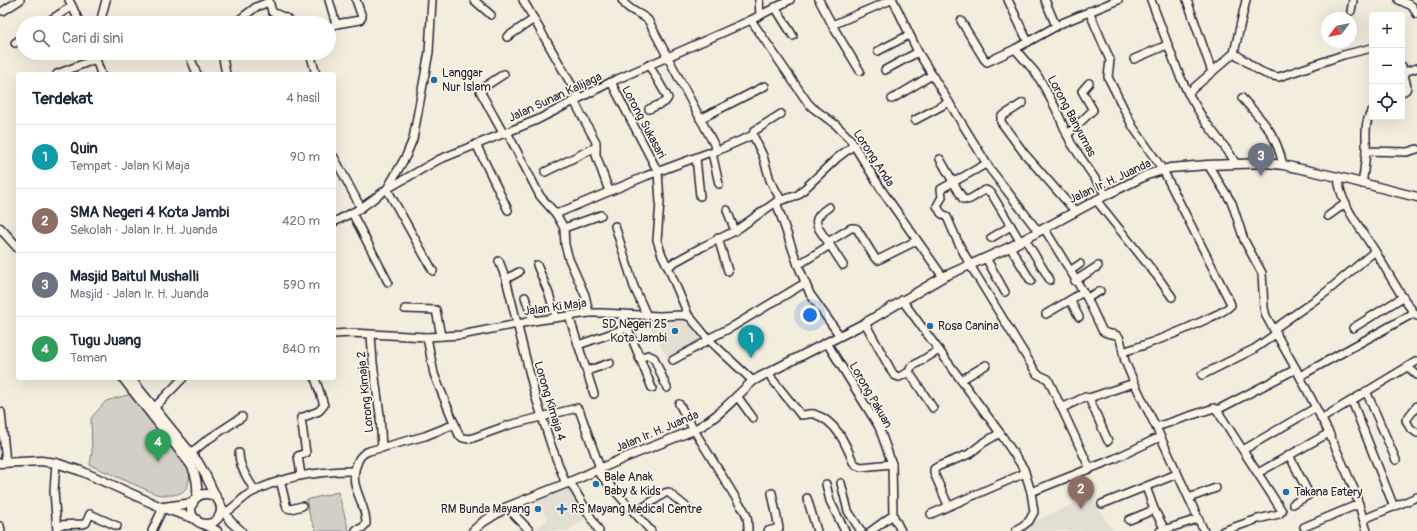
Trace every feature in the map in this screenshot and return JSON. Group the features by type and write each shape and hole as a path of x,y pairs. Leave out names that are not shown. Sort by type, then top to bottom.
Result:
{"main road":[{"name":"Jalan Ir. H. Juanda","path":"473,531 507,507 694,430 714,418 753,381 769,372 865,323 942,277 1010,247 1096,200 1163,170 1170,168 1208,165 1267,163 1338,177 1417,197"},
{"path":"0,221 16,239"},
{"path":"0,228 16,246"},
{"path":"125,380 191,465 196,474 198,483 192,513 199,521 216,531"},
{"path":"132,380 191,453 206,476 225,513 241,531"},
{"path":"3,463 41,461 56,463 81,471 163,508 207,524 215,521 220,514 221,506"},
{"path":"163,508 195,500 206,495 216,497"}],"street":[{"path":"4,10 20,0"},
{"path":"102,16 106,0"},
{"path":"329,0 332,16"},
{"path":"336,25 360,20 362,14 356,0"},
{"path":"432,0 429,52 413,139 406,156 387,189 433,271"},
{"path":"474,0 491,15"},
{"path":"523,0 594,137 596,147 595,152 609,191"},
{"path":"622,0 628,8 644,16 648,20 667,56 715,151 719,184"},
{"path":"759,0 760,15"},
{"name":"Jalan Sunan Kalijaga","path":"336,221 361,208 387,189 438,160 537,120 611,82 751,20 790,0"},
{"path":"819,0 832,25 860,71"},
{"path":"832,25 892,0 918,52 986,164 1041,230 1070,271 1085,295 1105,334 1118,337 1134,383 1204,531"},
{"path":"1008,0 1028,42"},
{"path":"1045,0 1056,26"},
{"path":"961,21 987,62 1015,49 1056,26 1118,0"},
{"path":"1151,0 1167,45 1188,93 1204,120 1236,164"},
{"path":"1187,0 1212,72"},
{"path":"1188,93 1234,53 1246,0"},
{"path":"1351,11 1353,0"},
{"path":"1398,0 1412,6 1416,10"},
{"path":"244,16 256,7 269,1 272,12 281,16"},
{"path":"54,16 70,3 76,16"},
{"path":"775,7 793,36"},
{"path":"1089,12 1110,60 1108,76 1133,127 1163,170 1229,299 1230,305 1222,311 1190,327 1150,344 1123,352"},
{"path":"507,36 534,19"},
{"name":"Lorong Anda","path":"751,20 808,103 836,125 854,145 882,192 942,277"},
{"path":"878,51 909,35"},
{"path":"1134,59 1167,45"},
{"name":"Lorong Banyumas","path":"1015,49 1035,72 1042,83 1076,152 1106,195"},
{"path":"1234,53 1259,71 1271,76 1279,77 1343,55 1369,49"},
{"path":"885,70 918,52"},
{"path":"61,72 87,60"},
{"path":"97,60 100,72"},
{"path":"191,60 195,72"},
{"path":"223,60 226,72"},
{"path":"312,60 315,72"},
{"path":"649,65 668,98 665,102 649,109"},
{"path":"1405,69 1417,68"},
{"path":"504,74 480,91 540,196 556,214 564,228 565,245 574,271 585,295 589,313"},
{"path":"892,99 932,75"},
{"path":"1405,78 1407,87 1405,90"},
{"name":"Lorong Sukasari","path":"611,82 658,172"},
{"path":"1067,135 1092,111 1091,106 1082,92 1089,83"},
{"path":"700,119 765,86"},
{"path":"1242,98 1263,120 1274,136 1280,148 1283,165"},
{"path":"915,120 949,102"},
{"path":"1023,103 1001,117 1001,122 1024,153 1075,211"},
{"path":"781,114 754,131 753,136 763,156 805,283 814,300 840,336"},
{"path":"1362,184 1366,151 1366,127 1369,115"},
{"path":"556,214 646,176 753,136"},
{"path":"476,144 508,210"},
{"path":"668,267 718,238 735,231 778,201 798,195 837,158 854,145"},
{"path":"545,172 596,147"},
{"path":"1366,151 1407,152 1417,149"},
{"path":"696,158 700,196"},
{"path":"940,159 963,199 966,201 981,191 989,191 1011,226 1050,280"},
{"path":"336,161 361,208"},
{"path":"986,164 941,189 942,197 937,206 941,213 947,217 970,265 1037,374 1048,379 1090,469"},
{"path":"1208,165 1232,203 1244,240 1262,273 1265,312 1298,372 1329,434 1354,488 1367,531"},
{"path":"658,172 660,202 657,240 662,256 688,316 709,339 753,381"},
{"path":"1218,410 1416,315 1409,308 1353,217 1338,184 1338,177"},
{"path":"1096,200 1172,297"},
{"path":"1328,216 1346,203"},
{"path":"829,207 819,214 816,220 818,227 843,265"},
{"path":"726,210 735,231"},
{"path":"352,213 388,282"},
{"path":"564,228 601,215"},
{"path":"616,226 634,287 647,316"},
{"path":"991,238 1011,226"},
{"path":"798,265 851,228 855,228 878,260 916,241"},
{"path":"718,238 728,271"},
{"path":"1010,247 1031,281"},
{"path":"1202,375 1254,349 1375,251"},
{"path":"986,258 1005,292"},
{"name":"Lorong Kimaja 4","path":"499,261 506,279 535,395 551,445 568,483 599,531"},
{"path":"1070,271 1080,264"},
{"path":"537,265 549,294 556,317"},
{"path":"1076,281 1098,266"},
{"path":"506,279 519,272"},
{"path":"673,360 732,327 805,283"},
{"path":"1046,314 1070,300 1100,291"},
{"path":"525,296 533,321"},
{"path":"1353,328 1403,297"},
{"path":"902,300 1014,452 1025,473 1031,492 1034,512 1029,521 1019,530"},
{"path":"1070,300 1079,316"},
{"path":"405,309 436,310 441,336"},
{"name":"Jalan Ki Maja","path":"336,334 351,333 427,337 441,336 481,331 517,323 556,317 602,312 647,316 688,316"},
{"path":"622,314 652,388"},
{"path":"569,316 594,394"},
{"path":"865,323 894,375 899,377 909,372 911,367 939,350"},
{"path":"578,345 627,328"},
{"name":"Lorong Kimaja 2","path":"371,335 380,415 382,448"},
{"path":"427,337 434,374 459,434 466,439 509,425 578,409 598,469 651,531"},
{"name":"Lorong Pakuan","path":"827,343 878,424 892,464 894,515 901,531"},
{"path":"639,358 648,355 654,358 667,388"},
{"path":"1321,419 1417,361"},
{"path":"587,371 610,363"},
{"path":"961,380 986,365"},
{"path":"1408,367 1417,375"},
{"path":"769,372 772,379 801,415 810,414 824,419 840,434 853,462 856,465 861,468 892,464"},
{"path":"909,372 933,408"},
{"path":"154,408 180,380"},
{"path":"301,475 298,456 306,453 300,418 319,411 324,405 317,380"},
{"path":"1062,408 1085,397 1089,398 1134,383"},
{"path":"1366,392 1396,460"},
{"path":"737,396 752,418"},
{"path":"1089,398 1108,441"},
{"path":"1352,400 1394,508"},
{"path":"679,404 740,506 746,511 748,531"},
{"path":"1417,406 1406,420 1410,428 1417,433"},
{"path":"1156,427 1215,408 1218,410 1281,509 1279,514 1258,519 1223,531"},
{"path":"1243,450 1315,408"},
{"path":"2,412 3,463"},
{"path":"191,453 207,440 242,417"},
{"path":"357,531 356,530 362,528 366,524 366,517 355,484 354,471 363,453 425,436 455,424"},
{"path":"948,506 934,473 934,469 969,454 983,443 1000,433"},
{"path":"1258,473 1329,434"},
{"path":"1031,492 1114,459 1160,437"},
{"path":"239,453 239,461 241,466 255,491"},
{"path":"1289,455 1309,494 1293,504"},
{"path":"56,463 54,480 57,528 86,523 90,514 117,526"},
{"path":"225,513 231,510 239,500 280,480 301,475 336,471 354,471"},
{"path":"931,514 1025,473"},
{"path":"1102,504 1177,474"},
{"path":"280,480 287,508 302,506"},
{"path":"842,483 848,511 861,531"},
{"path":"826,484 830,501 845,531"},
{"path":"1146,487 1163,530 1198,519"},
{"path":"1189,498 1216,488"},
{"path":"635,513 664,493 668,492 690,510"},
{"path":"768,531 779,528 772,493"},
{"path":"1364,520 1417,497"},
{"path":"807,498 817,531"},
{"path":"1304,527 1359,504"},
{"path":"507,507 530,531"},
{"path":"152,531 163,508"},
{"path":"1129,520 1151,512 1154,509"},
{"path":"871,531 894,515"},
{"path":"0,526 1,531"}],"shaded area":[{"name":"SD Negeri 25 Kota Jambi","path":"646,318 687,318 705,341 668,360"},
{"path":"131,394 189,468 188,483 182,492 171,495 156,494 90,465 92,452 91,418 106,401"},
{"name":"RS Mayang Medical Centre","path":"571,487 588,517 569,531 535,531 548,519 535,500"},
{"path":"338,492 349,531 316,531 310,517 306,500"},
{"path":"1091,496 1113,531 1026,531 1028,526 1033,522"}],"place":[{"name":"Langgar Nur Islam","path":"434,80"},
{"name":"Masjid Baitul Mushalli","path":"1261,176"},
{"name":"Rosa Canina","path":"930,326"},
{"name":"SD Negeri 25 Kota Jambi","path":"675,331"},
{"name":"Quin","path":"751,358"},
{"name":"Tugu Juang","path":"158,462"},
{"name":"Bale Anak Baby & Kids","path":"596,484"},
{"name":"Takana Eatery","path":"1286,492"},
{"name":"RM Bunda Mayang","path":"538,509"},
{"name":"RS Mayang Medical Centre","path":"562,509"},
{"name":"SMA Negeri 4 Kota Jambi","path":"1081,509"}]}
